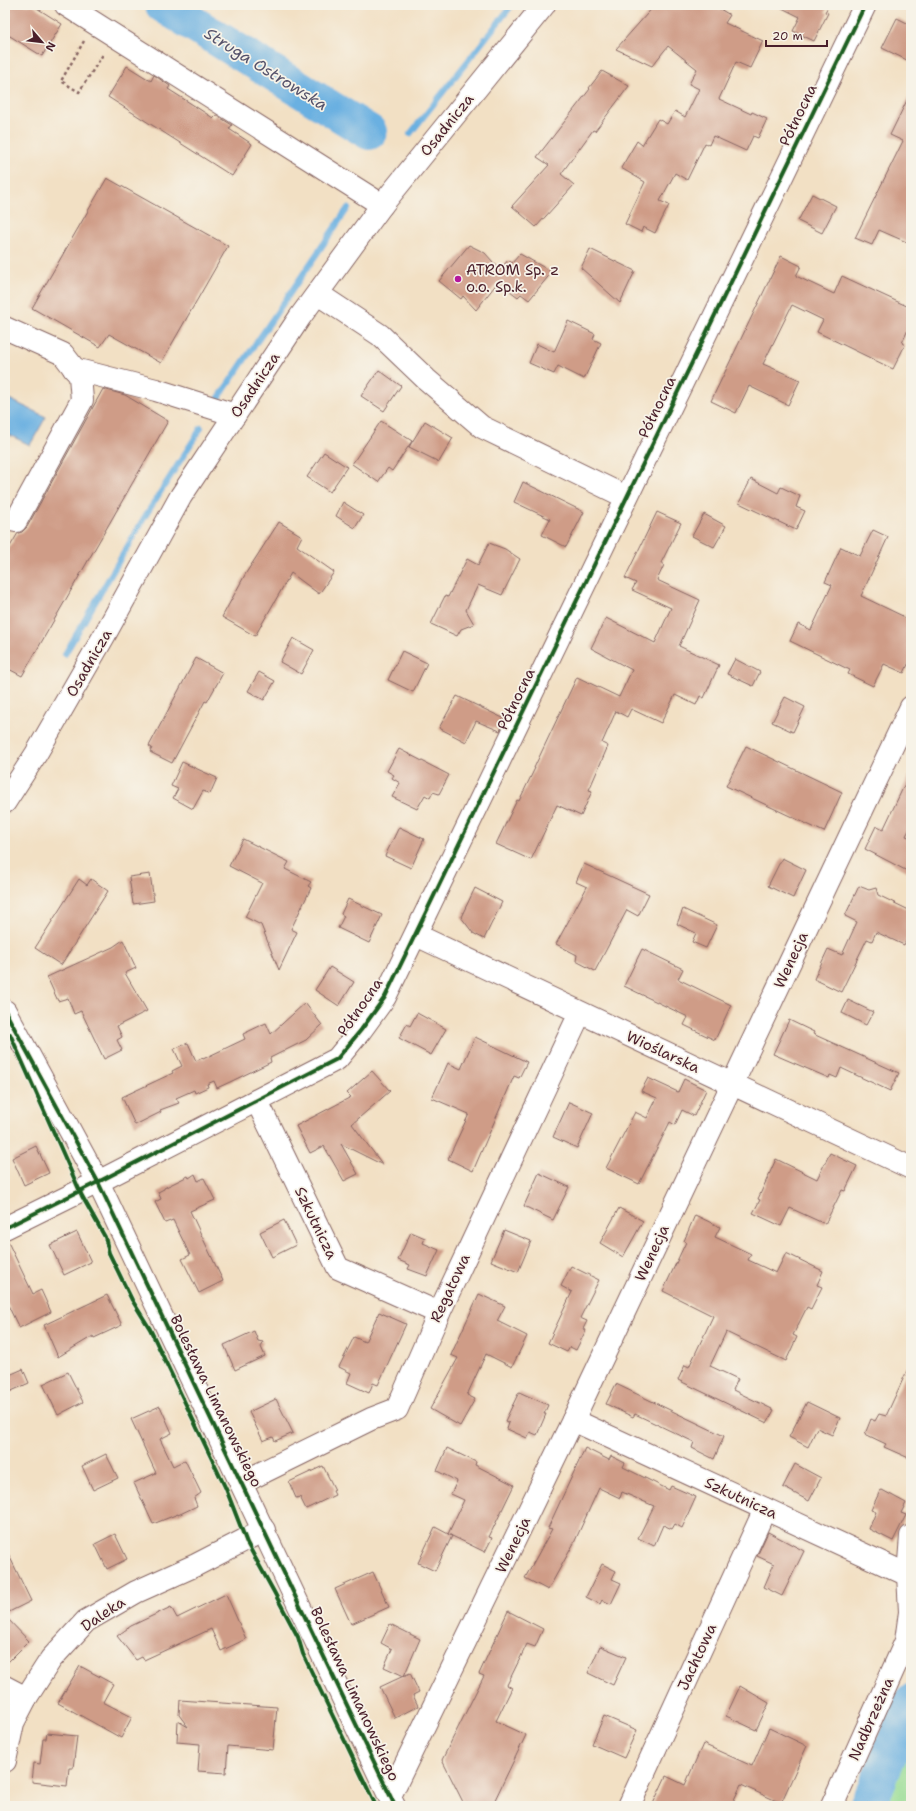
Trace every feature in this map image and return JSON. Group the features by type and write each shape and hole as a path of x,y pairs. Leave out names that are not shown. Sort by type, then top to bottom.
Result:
{"street":[{"path":"66,5 382,205"},
{"name":"Osadnicza","path":"5,820 8,799 102,640 181,496 300,317 382,205 544,5"},
{"name":"Północna","path":"5,1228 337,1059 361,1030 385,997 626,497 866,5"},
{"path":"318,294 380,334 426,378 482,427 626,497"},
{"path":"5,328 63,354 80,376 82,400 16,521 5,519"},
{"path":"74,369 156,390 235,415"},
{"name":"Wenecja","path":"392,1801 911,707"},
{"name":"Wioślarska","path":"416,935 731,1085 911,1168"},
{"name":"Bolesława Limanowskiego","path":"5,1011 98,1182 392,1801"},
{"name":"Regatowa","path":"242,1484 371,1419 396,1409 438,1312 580,1013"},
{"name":"Szkutnicza","path":"257,1101 338,1268 438,1312"},
{"name":"Szkutnicza","path":"573,1420 908,1575"},
{"name":"Jachtowa","path":"629,1806 765,1508"},
{"name":"Daleka","path":"5,1761 14,1723 26,1698 51,1659 86,1621 136,1592 264,1530"},
{"name":"Nadbrzeżna","path":"832,1806 906,1641 910,1612 908,1575 911,1536"},
{"path":"5,1687 26,1698"}],"path":[{"path":"95,23 61,81 79,92 115,36"}],"green space":[{"path":"911,1729 911,1806 880,1806"}],"water":[{"path":"5,397 46,417 30,445 5,433"}],"building":[{"path":"5,5 32,5 62,24 42,56 5,33"},
{"path":"655,5 713,5 730,15 725,23 763,41 750,68 736,62 719,99 751,114 752,112 767,119 758,138 753,136 746,151 713,136 709,145 705,143 687,180 675,173 660,201 669,205 655,233 643,227 641,232 625,224 645,182 621,168 637,141 642,145 658,119 667,124 675,111 685,117 699,89 689,84 697,69 668,46 652,66 616,49"},
{"path":"776,5 829,5 825,12 828,13 814,41 793,31 800,17"},
{"path":"897,18 911,25 911,62 882,48"},
{"path":"127,66 151,81 154,75 170,86 168,89 213,118 216,115 232,125 229,129 252,144 232,176 108,97"},
{"path":"602,71 629,86 595,131 593,130 561,174 574,185 536,227 512,206 549,165 537,157 590,89 589,88"},
{"path":"911,92 911,244 879,230 872,245 855,238 903,141 890,135"},
{"path":"107,178 228,246 161,363 109,334 100,347 32,308"},
{"path":"812,194 836,206 822,233 798,221"},
{"path":"469,245 485,253 500,270 508,260 512,263 520,254 552,272 529,300 521,294 518,297 498,282 476,310 463,296 461,299 439,281"},
{"path":"590,249 635,271 620,303 581,268"},
{"path":"781,256 801,266 796,276 834,294 842,276 911,308 911,323 902,343 905,345 893,369 817,332 823,320 792,305 763,364 800,380 788,405 749,386 736,413 711,401"},
{"path":"568,321 595,334 593,339 601,343 584,379 558,366 554,374 529,363 537,344 554,352"},
{"path":"379,370 401,386 384,411 361,396"},
{"path":"103,389 125,395 168,421 22,676 5,667 5,555 18,533 22,532 27,527"},
{"path":"381,421 412,441 392,471 388,468 378,482 352,464"},
{"path":"425,421 453,438 439,462 409,447"},
{"path":"324,452 347,467 330,492 307,477"},
{"path":"751,479 778,493 781,487 800,496 796,507 805,511 796,530 739,503"},
{"path":"523,482 584,512 566,547 542,535 550,519 514,502"},
{"path":"343,502 363,515 355,528 336,516"},
{"path":"657,512 681,523 661,563 664,565 657,580 700,600 679,646 719,665 704,698 700,696 696,705 675,695 661,723 631,709 627,717 616,711 602,743 608,746 589,790 592,791 581,816 557,805 531,860 496,844 517,800 519,801 577,677 619,697 632,670 591,648 606,618 655,643 671,608 632,590 636,583 625,578"},
{"path":"704,514 726,526 714,547 692,536"},
{"path":"279,522 302,536 297,546 334,572 319,594 291,573 255,636 222,617 246,573"},
{"path":"873,530 888,537 861,596 911,620 911,658 904,673 884,664 873,686 848,674 850,670 790,641 798,624 811,630 832,585 825,582 841,547 860,556"},
{"path":"489,543 505,549 520,559 502,595 478,585 466,610 474,624 461,629 457,636 431,624 445,596 448,597 467,559 478,565"},
{"path":"293,638 314,650 301,674 280,662"},
{"path":"402,651 427,663 413,692 388,680"},
{"path":"196,658 223,673 207,702 205,701 172,763 150,752 152,748 149,746"},
{"path":"735,659 760,672 753,686 727,674"},
{"path":"259,672 275,681 264,700 248,691"},
{"path":"457,696 505,719 500,731 476,721 466,742 439,728"},
{"path":"785,697 805,707 793,732 772,722"},
{"path":"746,746 842,792 824,832 726,786"},
{"path":"399,749 449,775 439,794 433,792 430,798 425,795 417,809 392,797 400,783 392,778 394,775 387,771"},
{"path":"182,762 217,778 210,794 203,791 193,809 173,798 178,789 171,786"},
{"path":"911,771 911,826 906,836 911,838 911,873 865,849 876,826 883,830"},
{"path":"399,827 424,839 411,868 385,856"},
{"path":"243,839 289,862 285,869 311,882 308,886 311,888 291,929 297,932 279,970 261,925 245,917 262,883 229,866"},
{"path":"782,858 806,870 793,898 768,886"},
{"path":"584,864 649,894 638,916 627,910 595,971 576,961 577,955 556,944 587,887 576,882"},
{"path":"150,874 154,901 133,904 129,877"},
{"path":"79,879 87,885 91,879 108,891 61,965 35,948"},
{"path":"859,886 869,890 876,888 878,895 911,911 911,930 904,945 876,932 872,941 867,939 841,992 814,979 828,949 842,955 857,922 845,916"},
{"path":"475,888 502,902 484,939 473,933 461,917"},
{"path":"348,899 382,915 369,943 338,928 344,916 341,914"},
{"path":"683,909 717,925 706,948 692,942 696,933 677,924"},
{"path":"123,940 136,968 125,973 147,1011 117,1026 122,1037 117,1040 122,1050 104,1059 81,1011 74,1014 68,998 58,1001 47,977 113,947"},
{"path":"642,949 683,969 678,979 731,1005 715,1040 684,1025 688,1017 624,986"},
{"path":"330,967 354,982 339,1006 315,990"},
{"path":"848,1000 873,1012 866,1025 842,1013"},
{"path":"305,1003 322,1025 306,1040 270,1058 271,1062 217,1088 214,1081 207,1084 208,1087 195,1093 194,1090 176,1098 179,1103 160,1110 161,1112 135,1125 122,1097 173,1073 172,1071 182,1066 174,1049 188,1043 196,1061 202,1058 203,1059 245,1039 243,1034 266,1023 271,1034"},
{"path":"417,1013 446,1029 431,1055 399,1038 407,1024 410,1026"},
{"path":"789,1020 814,1032 813,1034 899,1073 890,1091 841,1068 837,1078 830,1075 829,1078 773,1054"},
{"path":"475,1037 527,1062 519,1078 514,1076 473,1171 448,1159 469,1114 432,1098 448,1063 461,1069"},
{"path":"372,1071 390,1091 352,1124 383,1165 341,1144 358,1174 344,1181 324,1146 310,1153 296,1126 351,1097 347,1093"},
{"path":"648,1078 678,1092 684,1079 706,1090 694,1116 682,1110 675,1125 670,1122 639,1184 606,1168 635,1112 647,1118 657,1098 641,1091"},
{"path":"569,1102 593,1113 577,1148 553,1137"},
{"path":"36,1146 49,1173 24,1185 12,1158"},
{"path":"830,1153 857,1166 845,1191 842,1190 825,1224 790,1208 781,1226 753,1213 760,1200 758,1199 776,1159 817,1179"},
{"path":"539,1173 569,1187 553,1220 524,1206"},
{"path":"195,1174 198,1181 204,1178 215,1200 190,1211 223,1281 199,1293 182,1259 190,1255 173,1220 165,1223 155,1202 161,1199 158,1192 188,1176 189,1178"},
{"path":"619,1208 643,1221 623,1257 600,1243"},
{"path":"695,1215 720,1227 715,1237 751,1254 748,1260 776,1273 786,1253 823,1271 817,1285 822,1287 811,1309 807,1307 793,1335 797,1337 786,1361 726,1332 710,1366 738,1379 733,1390 774,1410 767,1423 678,1380 685,1365 689,1367 713,1316 663,1291 686,1242 684,1241"},
{"path":"284,1220 296,1245 272,1257 260,1232"},
{"path":"504,1230 531,1241 518,1272 491,1261"},
{"path":"77,1232 91,1262 64,1275 50,1245"},
{"path":"411,1232 425,1238 423,1243 439,1250 427,1276 408,1269 410,1265 398,1260"},
{"path":"5,1240 7,1240 33,1294 41,1290 51,1312 19,1328 5,1299"},
{"path":"571,1266 599,1280 580,1318 587,1321 583,1329 586,1330 576,1350 570,1347 567,1352 548,1343 572,1292 561,1286"},
{"path":"479,1294 505,1306 497,1321 527,1336 512,1367 486,1354 467,1395 475,1399 460,1426 430,1409 458,1358 451,1355"},
{"path":"107,1295 122,1325 94,1338 93,1336 58,1357 44,1325"},
{"path":"379,1312 406,1324 378,1385 373,1383 369,1393 347,1383 351,1373 339,1367 354,1337 365,1342"},
{"path":"254,1331 258,1341 263,1342 261,1347 265,1356 235,1370 224,1345"},
{"path":"911,1362 911,1459 884,1447 886,1444 865,1434 871,1419 875,1421 879,1414 886,1416"},
{"path":"23,1369 29,1383 5,1394 5,1377"},
{"path":"68,1372 83,1402 58,1415 43,1384"},
{"path":"616,1384 724,1436 714,1459 692,1448 694,1442 635,1414 633,1417 606,1404"},
{"path":"519,1392 548,1405 544,1414 546,1414 537,1435 530,1432 527,1438 507,1429 509,1423 505,1421"},
{"path":"276,1399 293,1433 275,1441 273,1437 263,1441 249,1412"},
{"path":"807,1402 840,1418 832,1435 817,1428 808,1447 789,1437"},
{"path":"160,1406 172,1433 160,1439 173,1466 185,1460 201,1493 194,1498 197,1506 153,1524 134,1483 156,1473 131,1419"},
{"path":"447,1448 476,1462 475,1465 514,1485 489,1537 492,1538 485,1552 448,1534 464,1500 451,1494 457,1481 437,1471"},
{"path":"585,1448 609,1460 611,1456 625,1463 623,1467 669,1490 671,1486 696,1497 682,1528 675,1524 672,1529 663,1525 654,1546 638,1538 654,1506 622,1492 620,1498 599,1488 574,1543 548,1590 525,1578 552,1529 548,1528"},
{"path":"106,1454 118,1478 93,1490 82,1466"},
{"path":"795,1464 821,1478 809,1501 783,1487"},
{"path":"323,1466 335,1490 333,1491 335,1495 306,1509 300,1497 296,1498 289,1482"},
{"path":"882,1490 906,1503 901,1513 906,1515 893,1541 869,1529 876,1512 871,1510 880,1491"},
{"path":"435,1527 452,1536 435,1571 418,1563"},
{"path":"768,1532 804,1551 782,1596 764,1587 774,1564 757,1556"},
{"path":"115,1534 127,1559 107,1569 95,1544"},
{"path":"5,1547 31,1601 5,1614"},
{"path":"602,1564 616,1571 612,1579 621,1583 611,1604 602,1600 600,1604 586,1597"},
{"path":"373,1572 389,1607 351,1624 335,1589"},
{"path":"226,1594 246,1639 221,1651 211,1629 144,1660 142,1657 136,1660 117,1636 131,1626 171,1607 177,1618"},
{"path":"508,1611 543,1629 535,1647 527,1644 507,1685 512,1688 496,1721 526,1735 492,1806 465,1806 442,1760 484,1676 479,1674"},
{"path":"5,1616 29,1641 5,1665"},
{"path":"390,1624 420,1639 404,1676 384,1667 392,1649 381,1643"},
{"path":"600,1646 626,1657 613,1685 588,1673"},
{"path":"80,1666 113,1684 103,1702 132,1717 121,1738 58,1703"},
{"path":"410,1673 419,1692 413,1695 418,1706 395,1718 380,1687"},
{"path":"740,1686 769,1703 756,1730 726,1716"},
{"path":"180,1700 277,1707 273,1750 228,1746 226,1773 198,1771 200,1744 177,1742 178,1721 188,1727 179,1715"},
{"path":"604,1716 637,1730 624,1758 592,1744"},
{"path":"769,1728 807,1746 781,1803 741,1785 731,1806 652,1806 666,1776 685,1785 703,1744 752,1766"},
{"path":"47,1733 77,1736 73,1768 69,1768 67,1786 32,1782 34,1763 40,1764 43,1739 46,1739"}],"waterway":[{"name":"Struga Ostrowska","path":"163,5 369,132"},
{"path":"410,134 512,5"},
{"path":"218,399 348,208"},
{"path":"65,654 144,518 201,428"},
{"path":"868,1806 911,1702"}],"cycle path":[{"path":"5,1228 337,1059 361,1030 385,997 865,5"},
{"path":"5,1011 98,1182 395,1806"},
{"path":"10,1034 82,1196 105,1237 109,1253 132,1300 150,1329 226,1489 247,1543 298,1637 303,1654 376,1806"}],"place":[{"name":"ATROM Sp. z o.o. Sp.k.","path":"458,279"}]}
